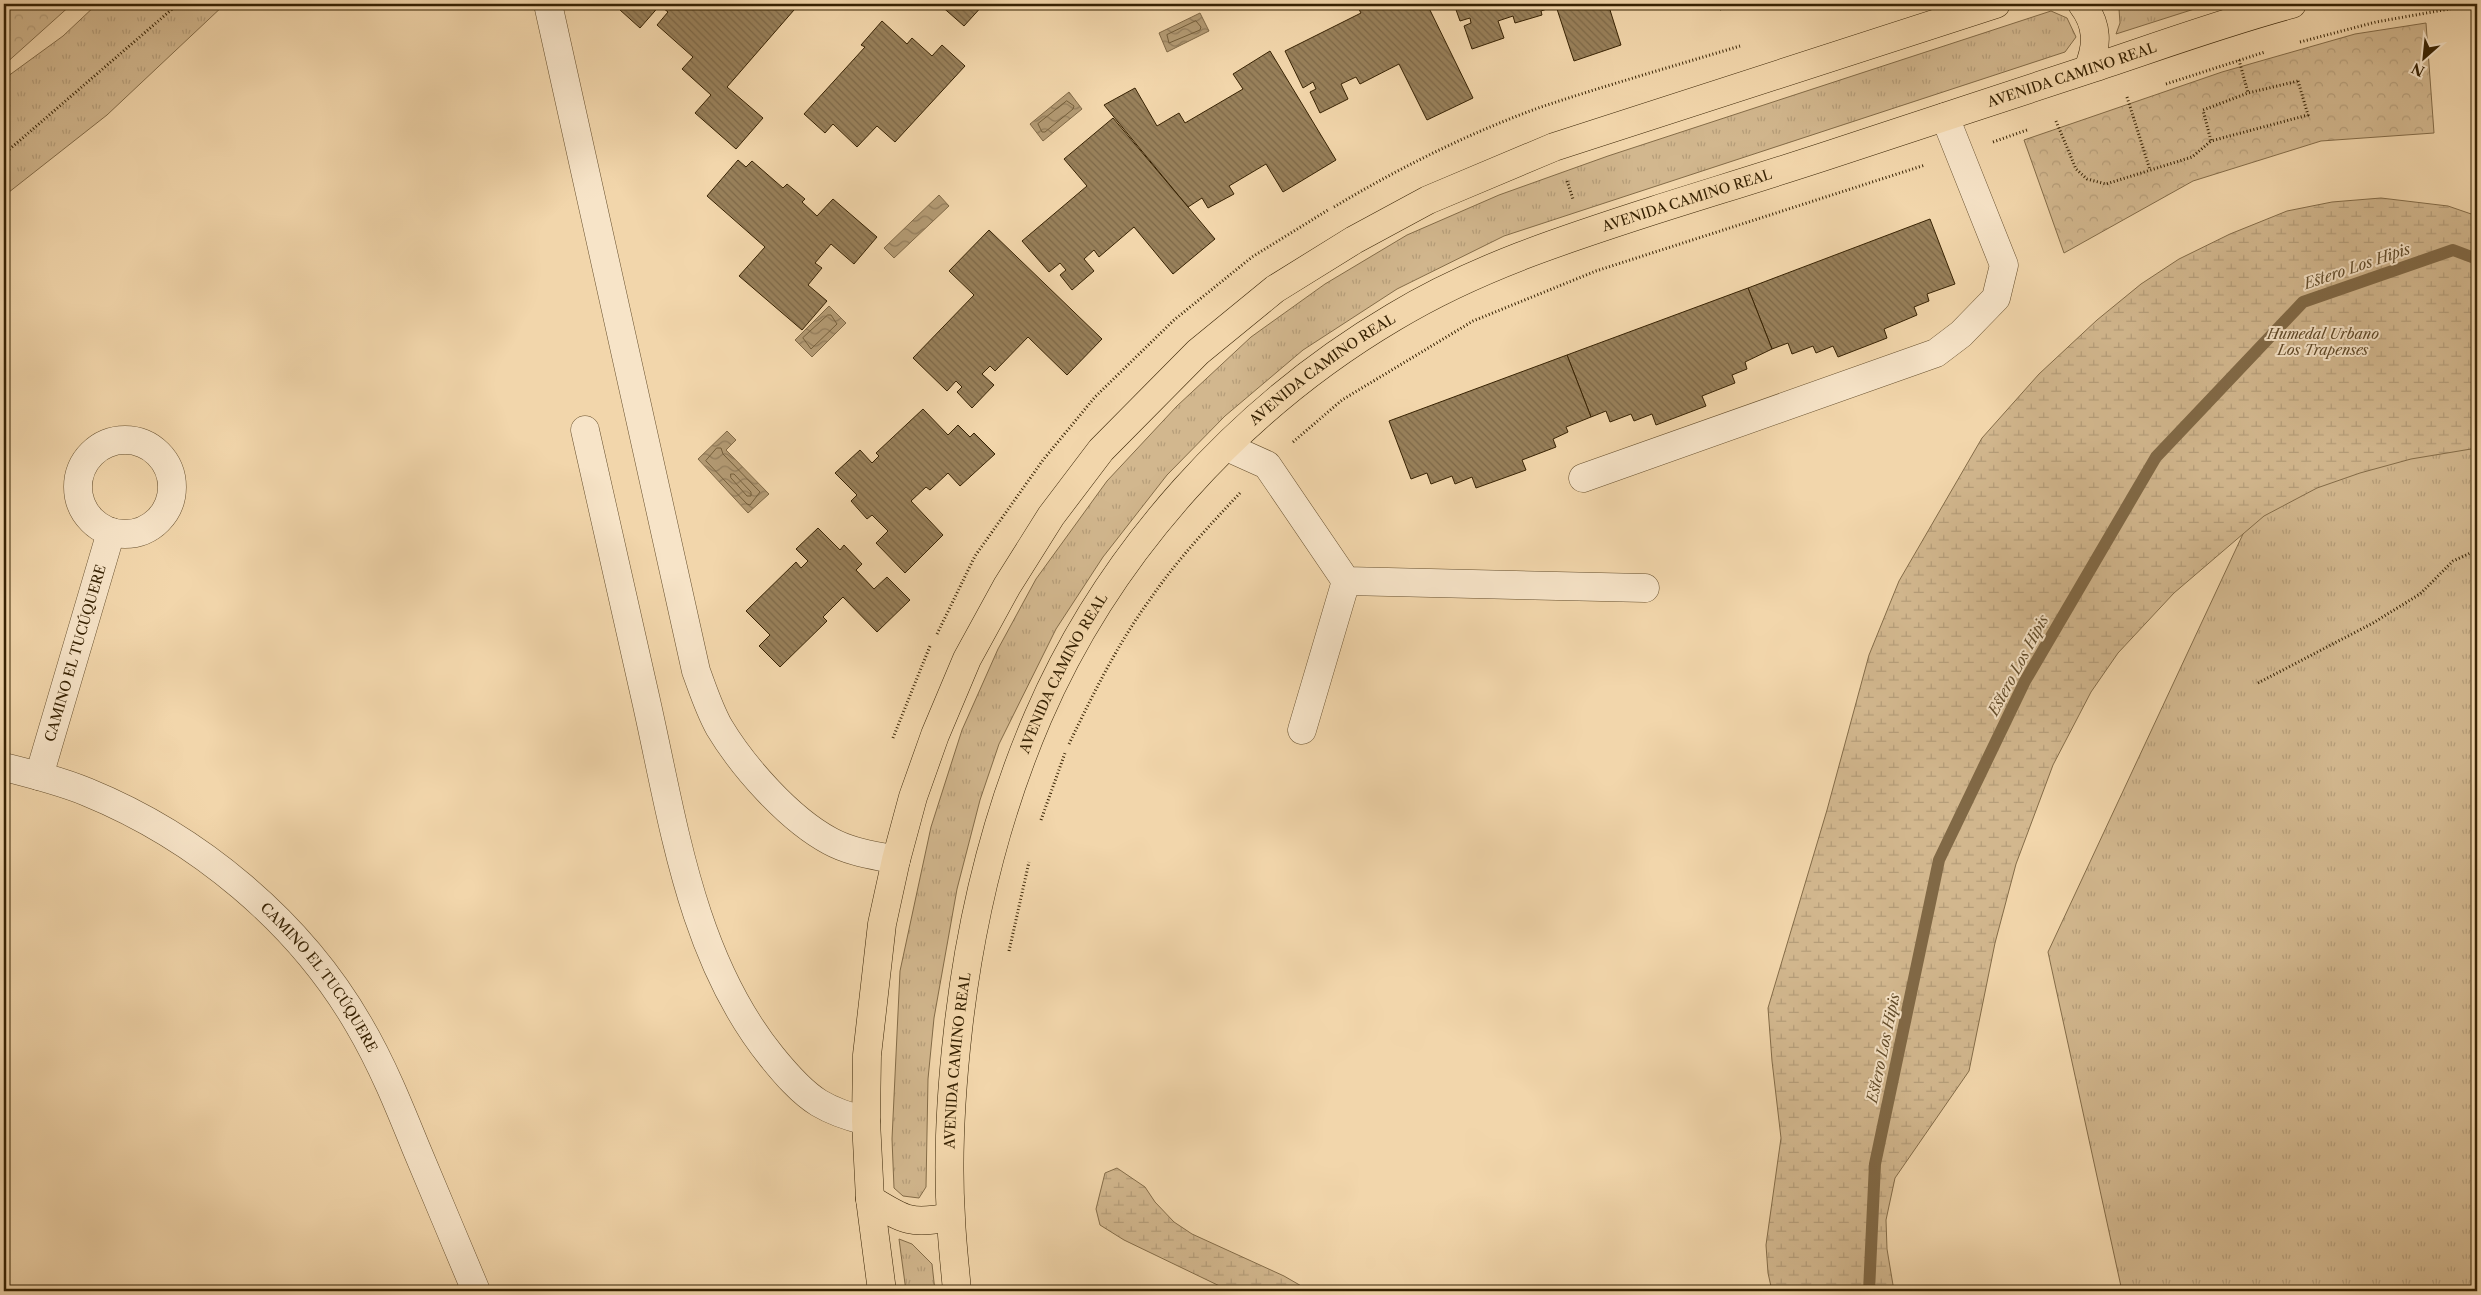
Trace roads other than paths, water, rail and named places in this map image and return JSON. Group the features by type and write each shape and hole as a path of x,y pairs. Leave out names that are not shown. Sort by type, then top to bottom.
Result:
{"main road":[{"path":"882,1291 870,1199 866,1121 867,1055 882,924 896,860 914,797 935,735 967,659 1006,586 1036,540 1101,450 1198,352 1275,289 1354,240 1428,200 1554,147 1996,4"},
{"path":"2082,4 2093,24 2096,39 2094,54 2088,69"},
{"name":"AVENIDA CAMINO REAL","path":"957,1291 950,1217 954,1072 963,989 980,898 1006,801 1021,758 1062,667 1104,595 1164,516 1227,447 1303,379 1396,316 1497,265 1586,232 2292,4"},
{"path":"870,1199 903,1219 926,1222 950,1217"}],"street":[{"path":"548,4 696,671 706,701 719,727 736,752 777,798 817,834 846,848 896,860"},
{"path":"1583,478 1936,353 1961,334 1996,298 2004,265 1961,153 1945,117"},
{"path":"585,430 681,857 708,942 724,981 745,1018 761,1044 781,1068 817,1101 834,1111 866,1121"},
{"path":"1227,447 1267,465 1346,580"},
{"name":"CAMINO EL TUCÚQUERE","path":"39,776 111,532"},
{"path":"1346,580 1645,588"},
{"path":"1302,730 1346,580"},
{"name":"CAMINO EL TUCÚQUERE","path":"4,767 86,791 129,811 170,834 230,878 258,902 293,937 325,975 358,1023 386,1075 476,1291"}],"water":[{"path":"1200,13 1209,31 1167,52 1159,33"},
{"path":"1069,92 1082,109 1043,141 1030,124"},
{"path":"939,195 949,206 894,258 884,248"},
{"path":"829,306 846,323 812,357 795,340"},
{"path":"727,431 736,440 726,450 769,494 748,513 698,459"}],"waterway":[{"name":"Estero Los Hipis","path":"1869,1291 1875,1164 1939,860 2025,681 2156,457 2303,302 2453,250 2477,259"}],"park label":[{"name":"Humedal Urbano Los Trapenses","path":"2323,342"}]}
